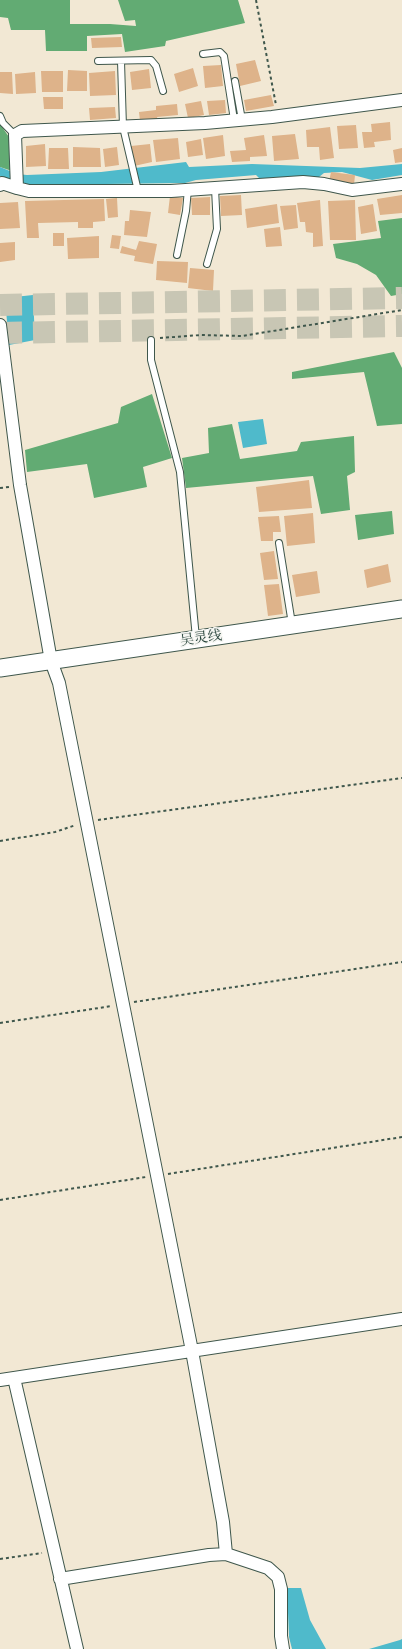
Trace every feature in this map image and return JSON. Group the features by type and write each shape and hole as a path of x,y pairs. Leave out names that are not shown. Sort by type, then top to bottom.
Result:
{"street":[{"path":"16,187 17,170 15,135 22,132 238,120 402,100"},
{"path":"0,185 2,184 29,191 188,189 303,182 324,184 352,190 402,184"},
{"path":"0,325 20,485 51,661 59,683 192,1351 223,1522 226,1554"},
{"name":"吴灵线","path":"0,668 402,609"},
{"path":"0,1380 402,1319"},
{"path":"14,1378 53,1552 77,1649"},
{"path":"60,1580 209,1555 226,1554 268,1568 278,1577 281,1589 281,1636 283,1649"}],"lane":[{"path":"203,54 220,52 224,56 238,120"},
{"path":"98,61 151,60 156,66 163,91"},
{"path":"120,61 123,127 137,189"},
{"path":"235,82 238,120"},
{"path":"0,116 3,123 15,135"},
{"path":"207,264 217,230 215,188"},
{"path":"177,255 186,211 188,189"},
{"path":"151,340 151,360 182,484 197,640"},
{"path":"279,543 292,626"}],"path":[{"path":"256,0 278,116"},
{"path":"151,340 172,336 242,336 402,310"},
{"path":"0,841 54,832 87,822 402,778"},
{"path":"0,1023 402,962"},
{"path":"0,1200 402,1137"},
{"path":"0,1560 53,1552"}],"green space":[{"path":"0,0 70,0 70,24 110,24 136,26 135,20 125,21 118,0 238,0 245,23 166,41 165,46 125,52 122,34 87,36 87,51 46,51 45,30 11,30 8,18 0,17"},
{"path":"0,124 9,137 11,146 12,171 0,167"},
{"path":"402,218 402,294 391,296 376,275 357,264 336,258 333,244 381,238 378,221"},
{"path":"394,352 402,368 402,424 377,426 364,372 292,379 292,372"},
{"path":"152,394 172,458 143,467 147,487 94,498 87,464 27,472 25,450 118,423 121,407"},
{"path":"232,424 240,459 297,451 301,442 354,436 355,472 347,476 350,510 321,514 313,476 186,488 182,458 209,453 208,428"},
{"path":"392,511 394,534 358,540 355,515"}],"water":[{"path":"186,162 189,167 252,164 360,168 402,164 402,175 372,180 342,172 324,173 319,177 260,179 256,175 196,180 185,183 27,185 17,184 0,176 0,167 17,174 27,175 101,172"},
{"path":"33,295 35,340 9,345 5,298"},
{"path":"263,419 267,444 243,448 238,422"},
{"path":"287,1588 301,1588 310,1620 326,1649 292,1649 289,1637"},
{"path":"402,1639 402,1649 369,1649 400,1640"}],"building":[{"path":"121,37 122,47 92,48 91,38"},
{"path":"255,60 261,81 240,86 236,64"},
{"path":"221,65 223,86 205,88 203,66"},
{"path":"193,68 198,86 179,92 174,74"},
{"path":"149,69 151,88 132,90 130,72"},
{"path":"68,70 87,71 87,91 67,91"},
{"path":"41,71 63,71 63,92 42,92"},
{"path":"115,71 116,95 90,96 89,73"},
{"path":"0,72 12,72 13,94 0,93"},
{"path":"35,72 36,93 16,94 15,74"},
{"path":"271,95 274,106 246,111 244,100"},
{"path":"43,97 63,97 63,109 44,109"},
{"path":"225,100 226,113 209,115 207,101"},
{"path":"201,101 204,115 188,118 185,104"},
{"path":"177,104 178,115 157,117 158,120 140,121 139,112 156,110 156,106"},
{"path":"115,107 116,118 90,120 89,108"},
{"path":"390,122 391,140 374,142 375,147 364,148 362,132 372,132 371,124"},
{"path":"356,125 358,148 339,149 337,126"},
{"path":"330,127 334,158 320,160 319,147 307,147 306,130"},
{"path":"295,134 299,159 274,161 272,136"},
{"path":"223,135 225,156 206,159 203,138"},
{"path":"264,135 267,156 250,157 250,161 232,162 230,151 246,150 244,138"},
{"path":"178,138 180,159 156,162 153,140"},
{"path":"201,139 203,155 188,157 186,142"},
{"path":"45,144 46,166 26,167 26,146"},
{"path":"150,144 152,162 134,166 131,146"},
{"path":"73,147 100,148 101,167 73,167"},
{"path":"117,147 119,165 105,167 103,149"},
{"path":"49,148 68,148 69,169 48,169"},
{"path":"402,148 402,162 395,163 393,150"},
{"path":"331,172 355,175 354,185 329,182"},
{"path":"241,195 242,215 221,216 220,196"},
{"path":"402,195 402,213 380,215 377,199"},
{"path":"170,196 183,198 180,215 168,213"},
{"path":"210,197 210,215 192,215 191,198"},
{"path":"117,198 118,217 108,218 106,199"},
{"path":"104,199 105,221 93,222 93,228 78,228 78,222 38,223 39,238 27,238 25,201"},
{"path":"320,200 323,246 313,247 313,233 306,232 305,222 300,222 297,203"},
{"path":"355,200 356,240 330,240 328,201"},
{"path":"18,202 20,228 0,229 0,203"},
{"path":"277,204 279,223 247,228 245,209"},
{"path":"373,204 377,231 361,234 358,207"},
{"path":"296,205 298,228 284,230 280,206"},
{"path":"130,210 151,212 147,237 124,235 125,221 129,221"},
{"path":"280,227 282,246 266,247 264,229"},
{"path":"53,233 64,233 64,246 53,246"},
{"path":"112,235 121,236 119,249 110,248"},
{"path":"99,236 99,258 68,259 67,238"},
{"path":"139,241 157,244 153,264 134,261 135,256 120,253 122,246 136,250"},
{"path":"15,242 15,260 0,262 0,243"},
{"path":"157,261 188,262 187,283 156,280"},
{"path":"190,268 214,270 213,291 188,288"},
{"path":"309,480 312,508 259,512 256,487"},
{"path":"313,513 315,543 287,546 284,516"},
{"path":"279,516 281,532 273,532 273,541 261,541 258,517"},
{"path":"274,551 278,579 264,580 260,553"},
{"path":"388,564 391,582 367,588 364,570"},
{"path":"317,571 320,593 296,597 292,575"},
{"path":"279,584 283,614 268,616 264,585"}],"tunnel":[{"path":"0,305 402,298"},
{"path":"0,333 402,326"}]}
